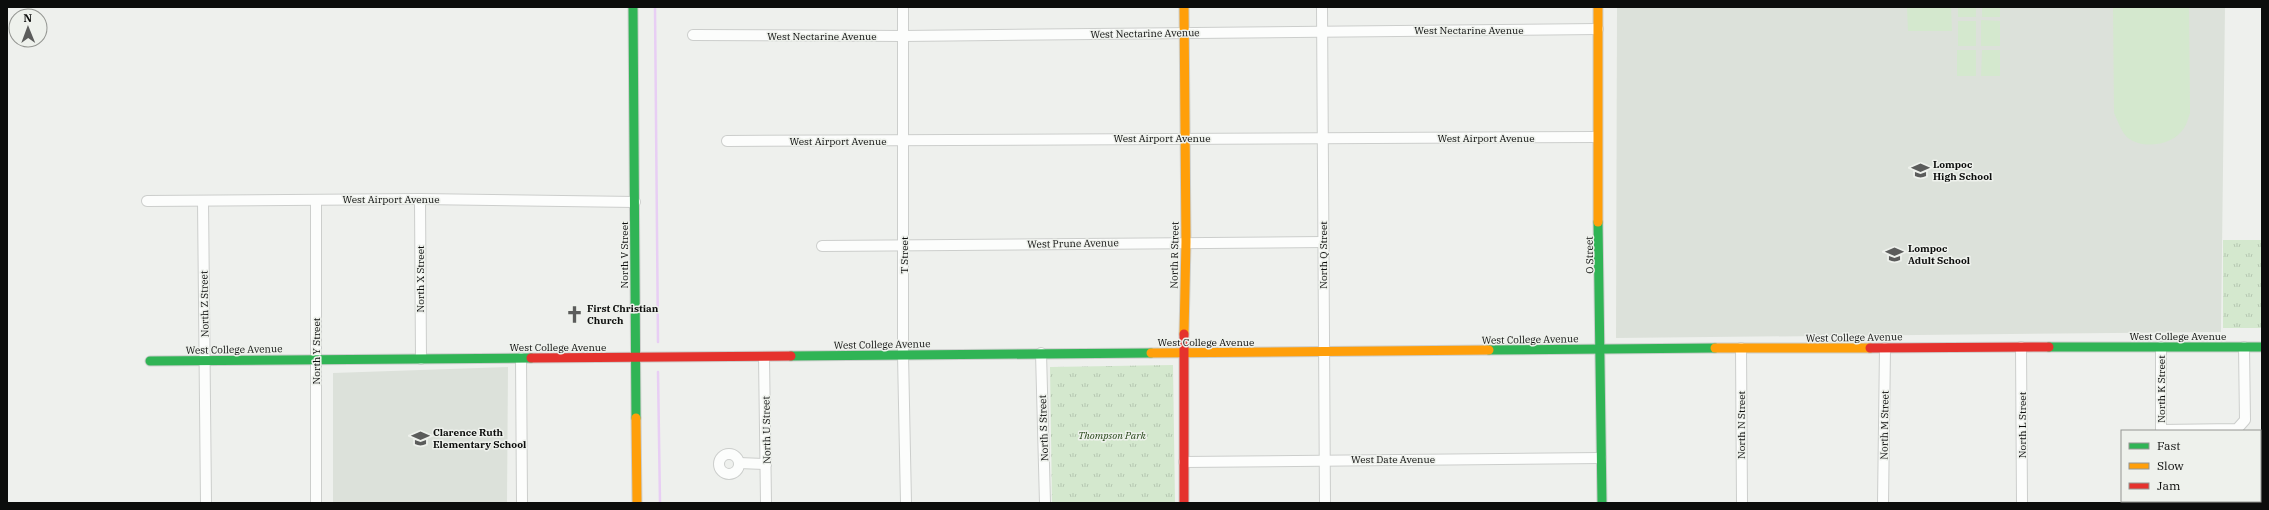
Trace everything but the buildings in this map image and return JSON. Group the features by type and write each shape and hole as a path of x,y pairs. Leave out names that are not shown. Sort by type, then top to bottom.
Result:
{"street":[{"name":"North V Street","path":"633,7 637,503"},
{"name":"T Street","path":"903,7 905,140 903,355 906,503"},
{"name":"North R Street","path":"1184,7 1186,242 1183,353 1184,503"},
{"name":"North Q Street","path":"1322,7 1325,503"},
{"name":"O Street","path":"1598,7 1597,137 1602,503"},
{"name":"West Nectarine Avenue","path":"693,35 903,36 1598,29"},
{"name":"West Airport Avenue","path":"727,141 1597,137"},
{"name":"West Airport Avenue","path":"148,201 420,199 634,202"},
{"name":"North X Street","path":"420,199 420,359"},
{"name":"North Y Street","path":"316,200 316,503"},
{"name":"North Z Street","path":"203,201 206,503"},
{"name":"West Prune Avenue","path":"822,246 1323,242"},
{"name":"North L Street","path":"2021,347 2022,503"},
{"path":"2161,430 2237,430 2245,420 2244,347"},
{"name":"West College Avenue","path":"150,361 1741,348 2262,347"},
{"name":"North N Street","path":"1741,348 1742,503"},
{"name":"North M Street","path":"1883,503 1885,348"},
{"name":"North K Street","path":"2161,348 2161,430"},
{"name":"North S Street","path":"1041,353 1045,503"},
{"name":"North U Street","path":"764,357 766,503"},
{"path":"521,358 522,503"},
{"name":"West Date Avenue","path":"1184,462 1601,458"},
{"path":"739,464 766,464"}],"shaded area":[{"name":"Lompoc High School","path":"1617,7 2225,7 2221,332 1616,338"},
{"name":"Clarence Ruth Elementary School","path":"508,367 507,503 333,503 333,373"}],"green space":[{"path":"1907,7 1951,7 1952,31 1908,31"},
{"path":"1958,7 1976,7 1976,17 1958,17"},
{"path":"1982,7 2000,7 2000,17 1982,17"},
{"path":"2113,7 2189,7 2190,113 2187,123 2179,134 2166,142 2150,145 2135,142 2123,133 2114,113"},
{"path":"1981,20 2000,21 2000,46 1981,46"},
{"path":"1958,21 1976,21 1976,46 1958,46"},
{"path":"1957,50 1976,50 1976,76 1957,76"},
{"path":"1982,50 2000,50 2000,76 1981,76"},
{"path":"2223,240 2262,240 2262,328 2223,328"},
{"name":"Thompson Park","path":"1173,365 1175,503 1052,503 1050,367"}],"waterway":[{"path":"655,7 658,342"},
{"path":"658,372 660,503"}],"traffic: fast":[{"path":"633,7 636,418"},
{"path":"1598,222 1602,503"},
{"path":"2049,347 2262,347"},
{"path":"1489,350 1715,348"},
{"path":"791,356 1151,353"},
{"path":"150,361 531,358"}],"traffic: slow":[{"path":"1184,7 1186,242 1184,334"},
{"path":"1598,7 1598,222"},
{"path":"1715,348 1870,348"},
{"path":"1151,353 1489,350"},
{"path":"636,418 637,503"}],"traffic: jam":[{"path":"1184,334 1184,503"},
{"path":"1870,348 2049,347"},
{"path":"531,358 791,356"}],"place":[{"name":"Lompoc High School","path":"1920,170"},
{"name":"Lompoc Adult School","path":"1895,254"},
{"name":"First Christian Church","path":"574,314"},
{"name":"Clarence Ruth Elementary School","path":"420,438"}]}
